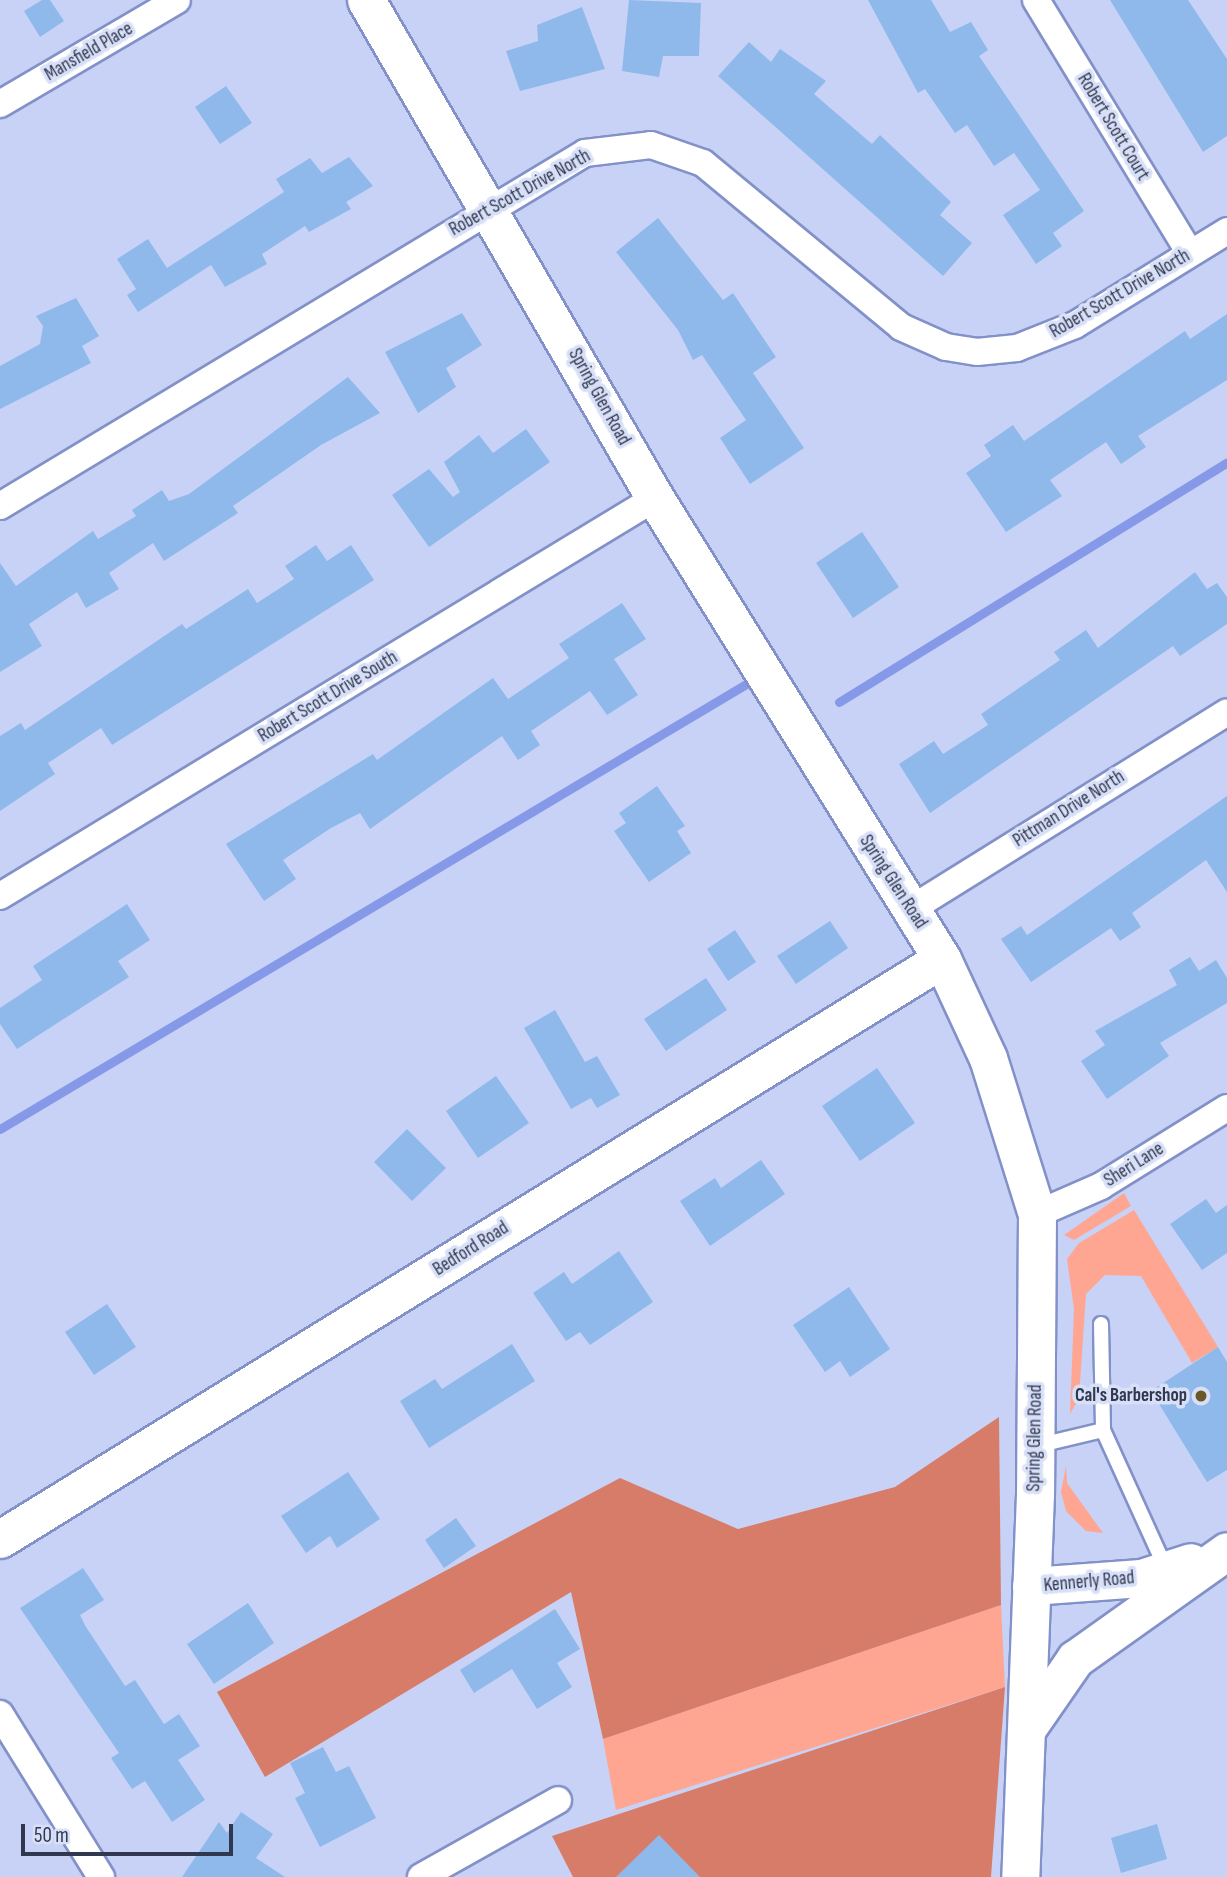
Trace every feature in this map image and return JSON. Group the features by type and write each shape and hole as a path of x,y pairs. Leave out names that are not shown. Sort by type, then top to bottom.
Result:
{"street":[{"name":"Mansfield Place","path":"0,104 177,0"},
{"name":"Spring Glen Road","path":"366,0 491,208 655,498 942,959 988,1058 1037,1213 1035,1446 1020,1877"},
{"name":"Robert Scott Court","path":"1036,0 1190,253"},
{"name":"Robert Scott Drive North","path":"0,506 585,153 621,145 678,151 753,201 901,327 946,347 977,352 1046,338 1227,230"},
{"name":"Robert Scott Drive South","path":"0,896 655,498"},
{"name":"Pittman Drive North","path":"911,909 1227,712"},
{"name":"Bedford Road","path":"0,1539 942,959"},
{"name":"Sheri Lane","path":"1037,1213 1101,1186 1227,1108"},
{"name":"Kennerly Road","path":"1031,1586 1100,1584 1166,1570 1227,1550"},
{"path":"1027,1728 1075,1659 1227,1550"},
{"path":"0,1714 101,1877"},
{"path":"421,1877 558,1800"}],"lane":[{"path":"1101,1324 1103,1430 1166,1570"},
{"path":"1035,1446 1103,1430"}],"shaded area":[{"path":"1124,1193 1131,1206 1074,1240 1064,1235"},
{"path":"1134,1210 1218,1347 1192,1363 1141,1276 1105,1275 1086,1294 1079,1398 1070,1414 1074,1309 1067,1259 1079,1243"},
{"path":"999,1417 1001,1605 603,1739 571,1592 265,1777 217,1692 620,1478 738,1529 895,1487"},
{"path":"1066,1466 1067,1483 1103,1533 1086,1531 1066,1511 1061,1492"},
{"path":"1001,1605 1005,1687 616,1810 603,1739"},
{"path":"1005,1687 991,1877 573,1877 552,1836"}],"building":[{"path":"42,0 50,0 64,21 40,37 24,11"},
{"path":"629,0 701,3 699,56 663,56 659,77 622,71"},
{"path":"868,0 931,0 950,32 971,22 988,50 979,56 1084,211 1053,233 1062,246 1036,264 1003,215 1040,190 1014,153 994,166 967,125 955,133 925,89 918,93"},
{"path":"1110,0 1188,0 1227,59 1227,136 1203,152"},
{"path":"582,7 605,69 520,91 506,51 538,41 537,25"},
{"path":"749,42 771,62 780,49 826,81 814,94 872,144 880,135 951,202 940,215 972,243 943,276 718,76"},
{"path":"226,86 252,123 220,144 195,107"},
{"path":"349,157 373,186 346,202 351,209 309,232 305,226 262,254 267,264 225,287 211,265 138,312 127,295 136,289 117,259 148,239 167,268 284,192 276,179 310,158 322,173"},
{"path":"658,218 723,300 733,293 776,357 753,373 804,448 750,484 720,438 746,420 702,355 693,360 678,330 616,252"},
{"path":"76,298 99,336 82,346 91,363 0,409 0,366 40,344 43,326 36,316"},
{"path":"462,313 482,345 446,368 456,387 418,413 385,352"},
{"path":"1227,314 1227,380 1138,436 1146,447 1121,464 1106,442 1050,480 1062,496 1006,532 966,473 991,456 984,445 1013,425 1024,441 1185,331 1190,339"},
{"path":"348,377 380,413 321,445 233,506 238,513 164,561 153,543 109,573 119,589 86,608 77,592 29,624 42,646 0,672 0,563 16,586 93,531 98,539 136,516 132,510 162,490 169,501 189,494"},
{"path":"526,429 550,462 429,547 392,495 429,469 453,497 460,492 444,462 479,435 493,453"},
{"path":"862,532 899,587 853,618 816,563"},
{"path":"316,545 327,561 351,545 374,580 112,745 101,728 48,763 55,774 0,811 0,736 21,723 25,730 182,624 186,629 248,589 257,603 294,579 285,566"},
{"path":"1195,572 1207,589 1217,583 1227,597 1227,624 1180,656 1173,646 930,813 899,764 934,741 943,754 988,725 981,714 1060,660 1054,652 1086,630 1098,648"},
{"path":"622,603 646,639 614,659 638,695 607,715 590,691 531,731 540,745 518,760 502,736 370,829 360,813 331,828 283,860 296,879 264,901 226,844 373,754 377,760 493,678 508,699 569,658 559,644"},
{"path":"657,786 685,826 677,831 691,853 649,882 614,831 626,823 619,813"},
{"path":"1227,796 1227,892 1206,860 1132,913 1141,927 1120,941 1111,928 1031,982 1001,939 1021,926 1027,935"},
{"path":"127,904 150,940 118,961 129,977 17,1049 0,1024 0,1008 42,980 33,966"},
{"path":"830,921 848,948 796,984 777,956"},
{"path":"735,930 756,962 728,981 707,949"},
{"path":"1190,957 1199,971 1216,960 1227,978 1227,1003 1160,1043 1169,1056 1107,1099 1081,1061 1105,1045 1095,1031 1177,985 1169,970"},
{"path":"706,978 727,1010 666,1051 644,1019"},
{"path":"555,1010 585,1062 597,1056 620,1095 597,1108 591,1098 571,1109 524,1028"},
{"path":"877,1068 915,1123 860,1161 822,1106"},
{"path":"496,1076 529,1123 478,1158 446,1111"},
{"path":"407,1129 446,1168 412,1201 374,1162"},
{"path":"761,1160 785,1194 710,1246 680,1201 715,1178 721,1188"},
{"path":"1206,1199 1216,1213 1227,1205 1227,1253 1202,1270 1170,1224"},
{"path":"619,1251 653,1302 590,1345 580,1332 566,1341 533,1293 564,1272 572,1284"},
{"path":"849,1287 890,1349 850,1377 840,1361 825,1372 793,1325"},
{"path":"107,1304 136,1347 94,1375 65,1332"},
{"path":"512,1344 535,1381 429,1448 400,1401 435,1379 442,1389"},
{"path":"1218,1347 1227,1362 1227,1470 1207,1482 1151,1391"},
{"path":"348,1472 380,1519 337,1548 330,1536 306,1553 281,1516"},
{"path":"456,1518 476,1546 444,1568 425,1540"},
{"path":"83,1568 104,1600 80,1615 86,1627 125,1686 135,1680 164,1724 179,1714 200,1746 178,1760 205,1800 172,1822 145,1781 132,1789 111,1758 119,1753 20,1608"},
{"path":"248,1603 274,1643 214,1684 187,1644"},
{"path":"555,1609 580,1649 557,1663 572,1687 537,1709 512,1669 474,1693 460,1670"},
{"path":"323,1747 336,1772 349,1766 376,1818 320,1847 295,1798 305,1793 290,1763"},
{"path":"241,1812 273,1834 256,1858 285,1877 182,1877 219,1822 227,1833"},
{"path":"1157,1824 1167,1859 1121,1873 1111,1838"},
{"path":"659,1835 700,1877 616,1877"}],"waterway":[{"path":"839,702 1227,462"},
{"path":"0,1129 746,684"}],"place":[{"name":"Cal's Barbershop","path":"1201,1396"}]}
